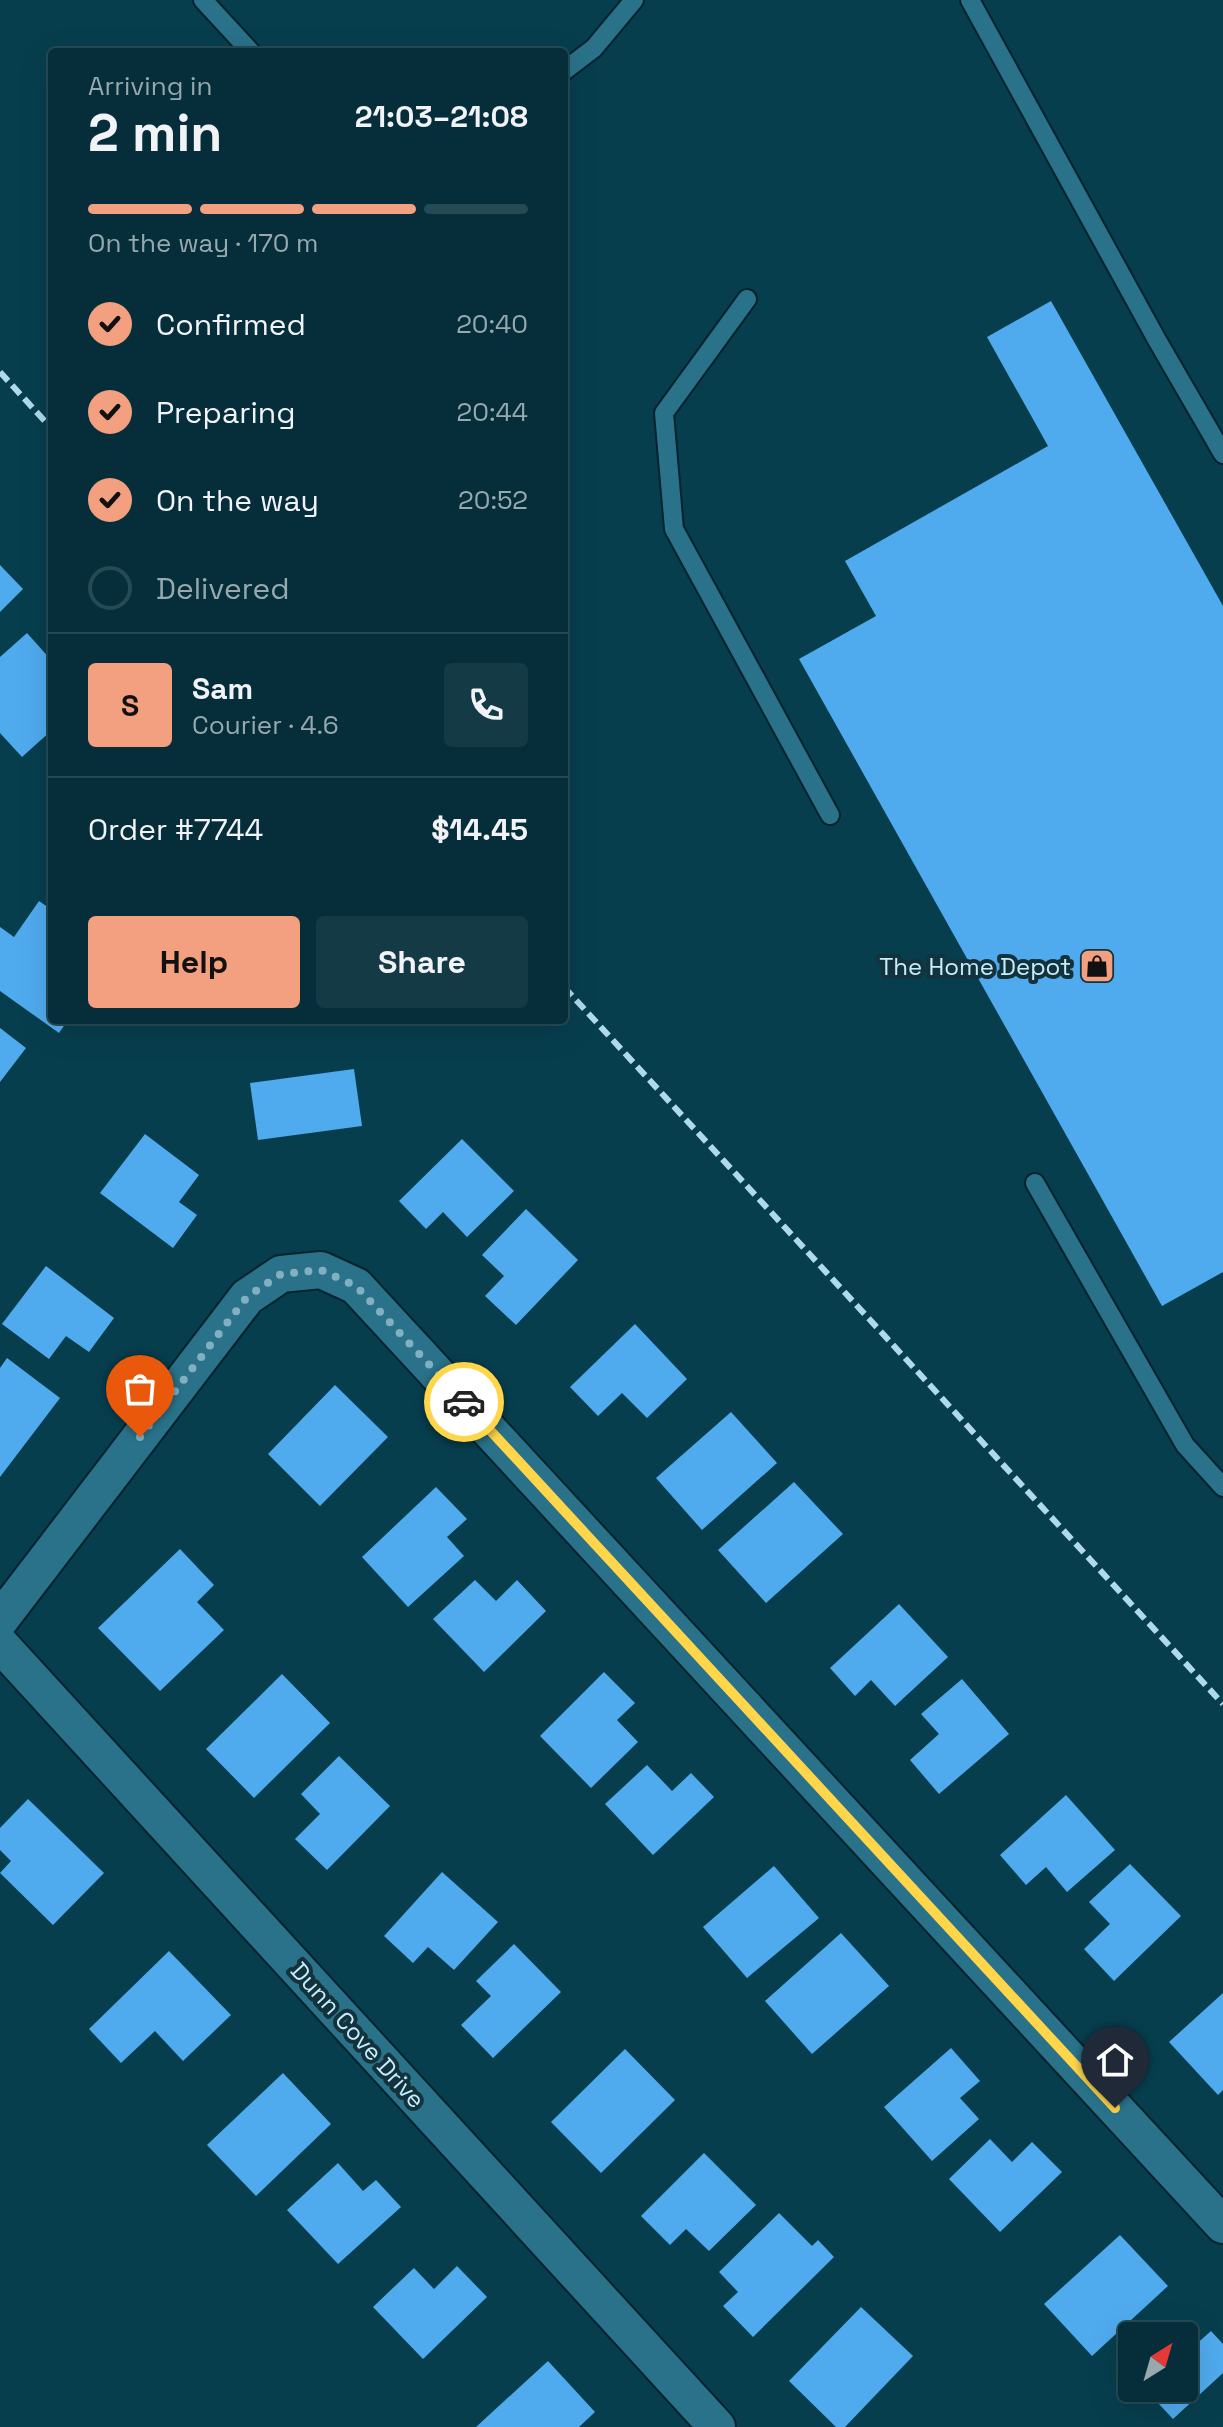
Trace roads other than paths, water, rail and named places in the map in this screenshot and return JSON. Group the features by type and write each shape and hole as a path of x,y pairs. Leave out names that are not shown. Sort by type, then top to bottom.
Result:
{"street":[{"path":"0,1620 247,1297 281,1274 321,1270 356,1286 1223,2225"},
{"name":"Dunn Cove Drive","path":"0,1644 717,2427"}],"lane":[{"path":"203,0 247,48"},
{"path":"568,68 594,48 634,0"},
{"path":"970,0 1223,454"},
{"path":"747,299 664,413 674,529 830,815"},
{"path":"1035,1183 1185,1445 1223,1487"}],"railway":[{"path":"0,372 48,425"},
{"path":"568,991 1223,1704"}],"place":[{"name":"The Home Depot","path":"1097,966"}]}
